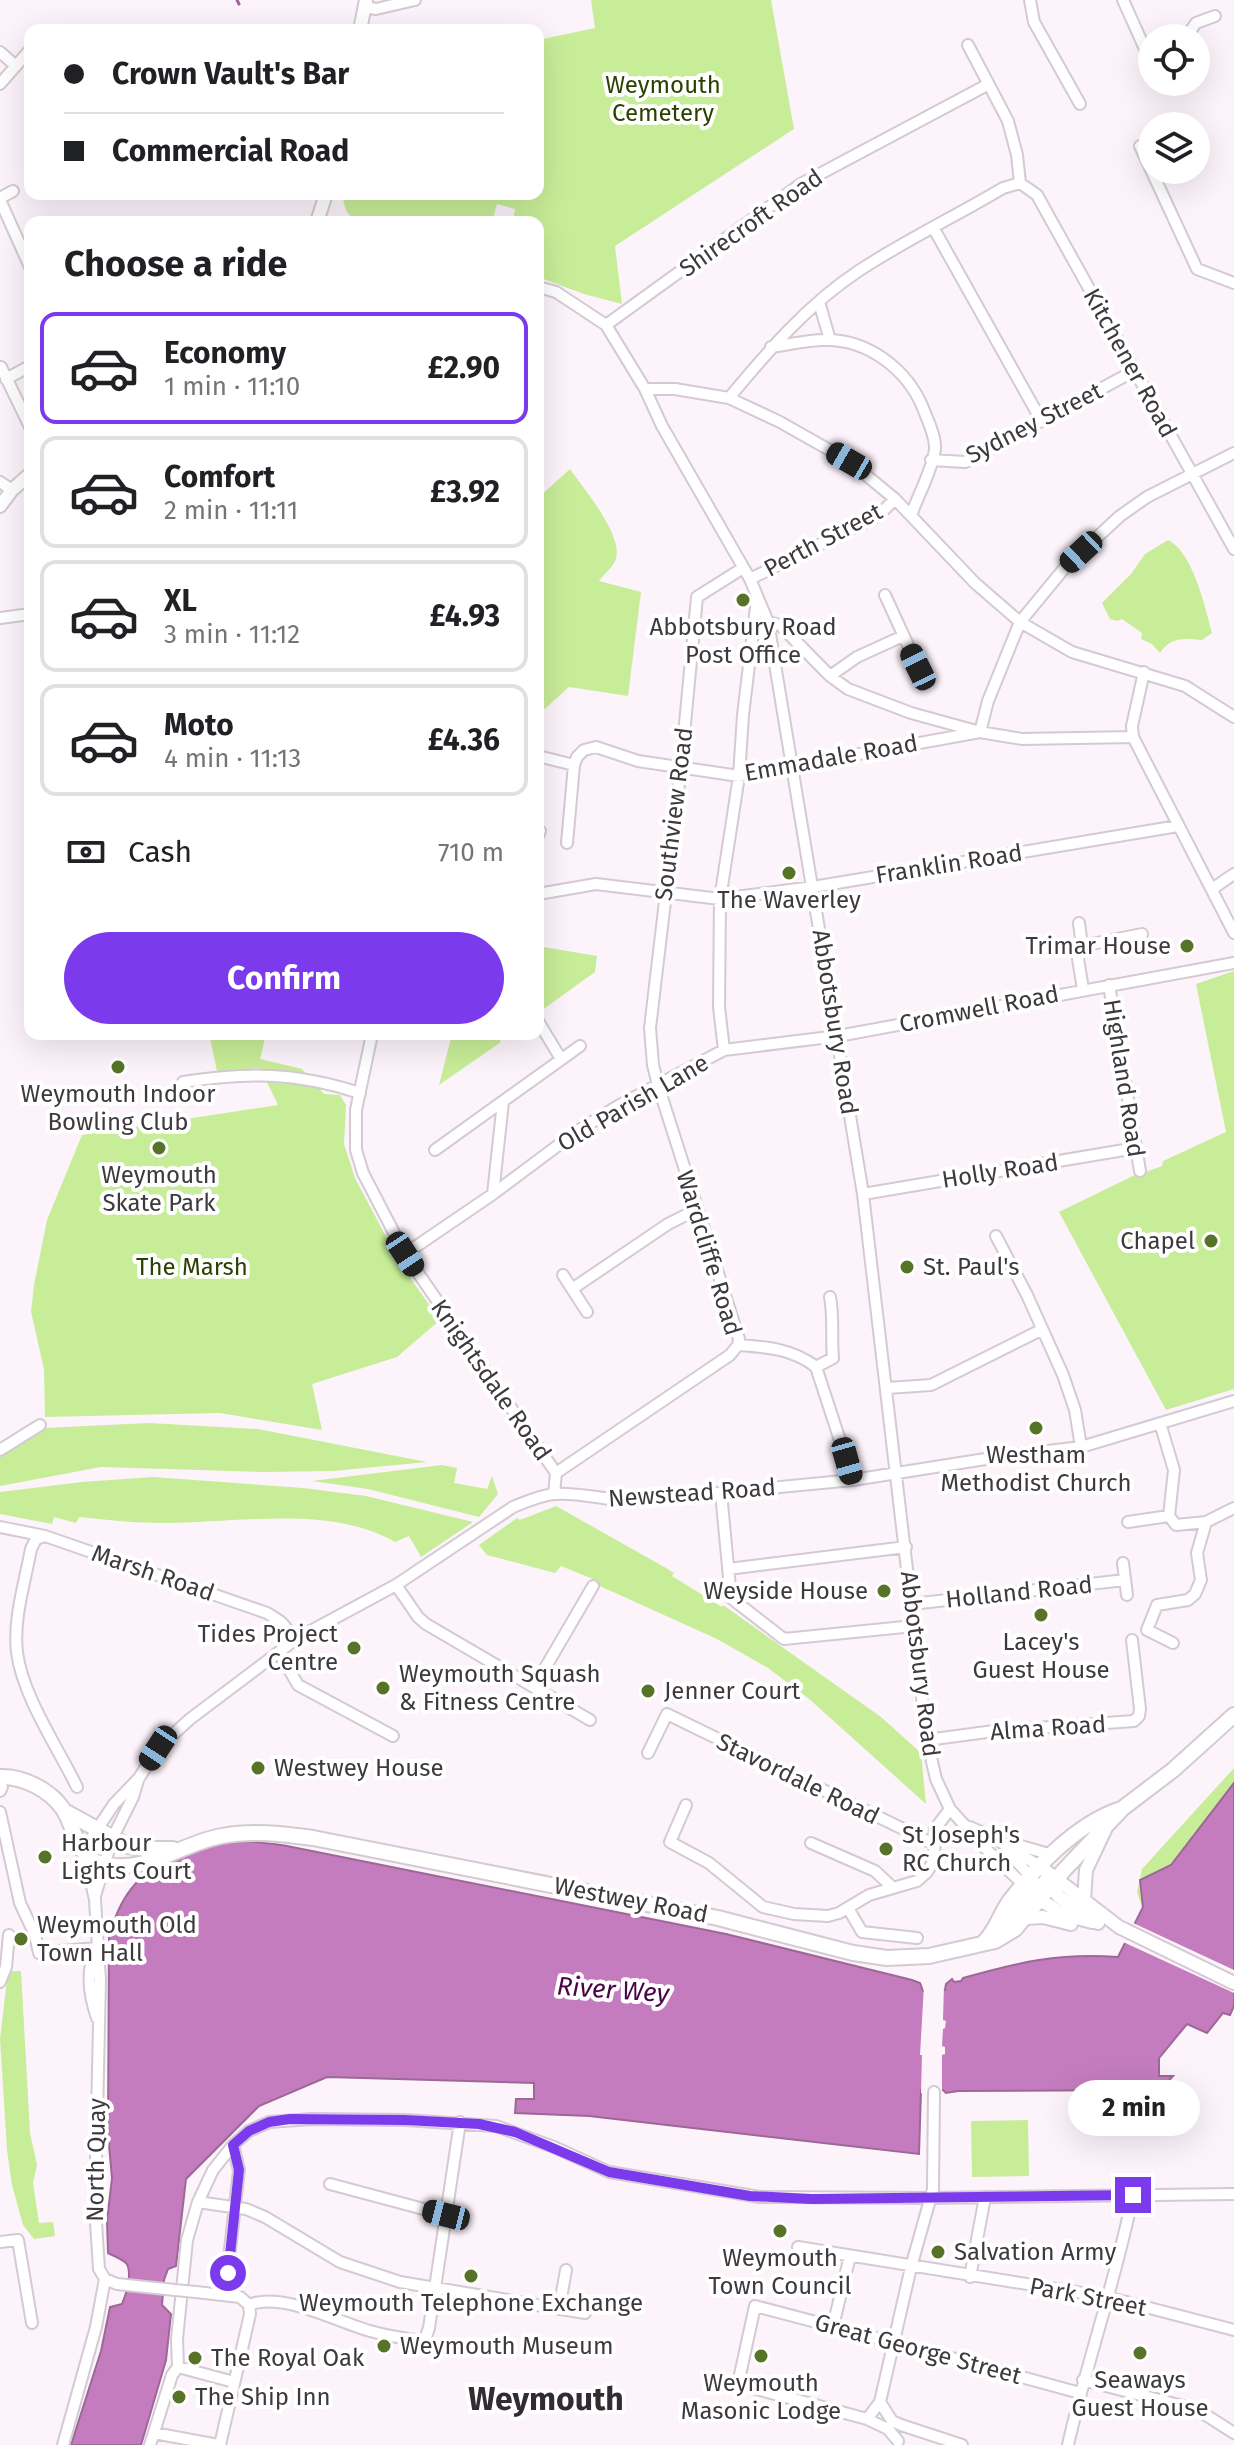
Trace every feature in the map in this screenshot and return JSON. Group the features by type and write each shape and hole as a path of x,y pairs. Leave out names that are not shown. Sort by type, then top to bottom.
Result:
{"highway":[{"path":"981,1944 995,1931 1006,1906 1109,1824 1123,1808 1173,1770 1234,1715"},
{"path":"1,1782 19,1779 47,1794 64,1811 112,1839"},
{"path":"1042,1878 1090,1823 1123,1808"},
{"path":"64,1811 85,1854 103,1865"},
{"name":"Westwey Road","path":"103,1865 137,1865 207,1839 235,1834 313,1838 685,1910 887,1958 929,1956 1005,1936 1026,1918 1042,1878"},
{"name":"Westwey Road","path":"112,1839 135,1848 178,1849"}],"main road":[{"path":"361,24 365,3"},
{"path":"0,506 24,479"},
{"path":"1084,1900 1086,1870 1109,1824"},
{"path":"1042,1878 1084,1900 1109,1924"},
{"path":"1042,1878 1058,1896 1109,1924 1234,1983"},
{"path":"1026,1918 1043,1917 1071,1924 1109,1924"}],"street":[{"path":"365,3 376,9 415,0"},
{"path":"1030,0 1034,22 1080,104"},
{"path":"1123,0 1138,29"},
{"path":"1195,24 1215,16"},
{"path":"729,398 771,347 858,271 1003,188 1020,183 1008,121 968,45"},
{"path":"0,52 16,66"},
{"path":"0,84 24,57"},
{"name":"Shirecroft Road","path":"606,325 801,184 987,85"},
{"name":"Kitchener Road","path":"1020,183 1037,195 1234,549"},
{"path":"1158,184 1197,269 1234,283"},
{"path":"13,191 0,199 24,253"},
{"path":"934,229 1041,420"},
{"name":"Abbotsbury Road","path":"544,289 556,292 606,325 750,579 768,622 863,1194 927,1740 936,1779 950,1809 986,1849 1042,1878"},
{"path":"819,302 830,340"},
{"path":"771,347 830,340 858,344 885,359 906,379 920,402 935,447 925,484 912,513"},
{"path":"1,367 24,415"},
{"path":"6,379 24,369"},
{"name":"Sydney Street","path":"931,460 965,462 1134,371"},
{"path":"645,389 675,389 729,398 780,422 849,461 912,513 975,583 1020,622 1072,652 1106,664 1144,672 1193,690 1234,717"},
{"path":"980,732 988,701 1020,622 1067,565 1120,516 1147,497 1234,453"},
{"path":"0,482 12,490"},
{"name":"Perth Street","path":"750,579 879,515 895,499"},
{"name":"Southview Road","path":"658,1085 650,1028 681,766 697,597 743,568"},
{"path":"885,595 918,667"},
{"name":"Old Parish Lane","path":"405,1254 576,1132 724,1050 719,1007 720,899 739,776 757,596"},
{"path":"0,618 24,615"},
{"path":"768,622 780,625 830,676 868,698 911,713 980,732 1022,739 1133,737"},
{"path":"830,676 857,657 903,636"},
{"path":"1144,672 1132,726 1133,737 1234,933"},
{"name":"Emmadale Road","path":"574,765 584,750 596,747 638,761 739,776 980,732"},
{"path":"544,758 574,765 567,843"},
{"name":"Franklin Road","path":"544,893 596,884 720,899 813,887 1178,826"},
{"path":"1212,889 1234,874"},
{"path":"1079,923 1082,946 1078,959 1083,989"},
{"path":"1082,946 1142,934"},
{"name":"Cromwell Road","path":"724,1050 838,1036 1234,963"},
{"name":"Highland Road","path":"1109,985 1140,1171"},
{"path":"544,1031 561,1059"},
{"name":"Knightsdale Road","path":"371,1040 355,1133 356,1150 372,1192 405,1254 556,1473 554,1494"},
{"path":"435,1150 580,1046"},
{"path":"183,1082 226,1075 289,1075 360,1093"},
{"name":"Wardcliffe Road","path":"556,1473 730,1355 738,1345 739,1339 658,1085"},
{"path":"493,1194 503,1102"},
{"name":"Holly Road","path":"863,1194 1136,1148"},
{"path":"572,1289 668,1224 696,1210"},
{"path":"996,1236 1063,1375 1075,1410 1081,1447"},
{"path":"563,1275 587,1312"},
{"path":"816,1367 833,1358 830,1297"},
{"path":"887,1388 931,1385 1041,1330"},
{"path":"738,1345 785,1350 803,1356 816,1367 853,1480"},
{"name":"Newstead Road","path":"85,1854 97,1828 114,1804 139,1778 158,1748 177,1730 296,1639 396,1585 513,1507 554,1494 609,1501 853,1480 1081,1447 1234,1401"},
{"path":"1160,1423 1174,1470 1169,1516 1176,1525 1206,1522 1234,1508"},
{"path":"0,1450 40,1425"},
{"path":"721,1493 731,1598 784,1639 914,1626"},
{"path":"1128,1522 1169,1516"},
{"path":"1173,1643 1147,1630 1157,1605 1188,1600 1195,1594 1201,1580 1197,1553 1206,1522"},
{"name":"Marsh Road","path":"0,1527 45,1536 267,1613 281,1622 296,1639"},
{"path":"45,1536 36,1539 31,1549 18,1620 17,1652 24,1683 77,1787"},
{"path":"728,1569 906,1547"},
{"name":"Holland Road","path":"1123,1563 1127,1595"},
{"name":"Holland Road","path":"912,1604 1125,1580"},
{"path":"396,1585 426,1624 590,1720"},
{"path":"534,1687 593,1586"},
{"name":"Alma Road","path":"927,1740 994,1731 1134,1721 1140,1709 1132,1640"},
{"path":"279,1652 298,1685 393,1736"},
{"name":"Stavordale Road","path":"648,1753 667,1714 934,1844"},
{"name":"Newstead Road","path":"103,1865 139,1778"},
{"path":"686,1805 670,1842 709,1863 763,1907 794,1914 828,1916 869,1895 917,1881 934,1860 937,1823 950,1809"},
{"path":"0,1812 20,1903 35,1935 39,1953 97,1948"},
{"name":"Abbotsbury Road","path":"968,1827 994,1838 1042,1878"},
{"path":"994,1838 1042,1878"},
{"path":"811,1843 875,1871 892,1887"},
{"name":"North Quay","path":"85,1854 95,1900 101,1989 95,2238 99,2269 105,2279"},
{"name":"North Quay","path":"95,1900 103,1865"},
{"path":"848,1908 862,1932 917,1938"},
{"path":"0,1982 6,1967 9,1935"},
{"path":"914,2431 907,2432 897,2443 888,2429 867,2419 880,2402 911,2267 933,2189 934,2092"},
{"path":"150,2445 172,2375 178,2367 177,2339 187,2240 198,2202 213,2170 233,2145 249,2131 269,2122 290,2119 460,2122 496,2126 609,2172 760,2197 1234,2194"},
{"path":"249,2305 263,2300 285,2304 371,2332 420,2341 425,2339 460,2122"},
{"path":"225,2294 239,2170 233,2145"},
{"path":"330,2184 446,2215"},
{"path":"1068,2445 1083,2380 1127,2228 1133,2195"},
{"path":"970,2277 985,2197"},
{"path":"198,2202 246,2209 340,2262 400,2282 585,2313"},
{"path":"0,2242 18,2240 32,2323"},
{"name":"Park Street","path":"798,2247 1107,2297 1234,2330"},
{"path":"833,2326 850,2256"},
{"path":"559,2309 566,2270"},
{"path":"63,2445 96,2327 105,2279 123,2285 240,2297 249,2305 250,2314 219,2445 154,2433"},
{"name":"Great George Street","path":"867,2419 738,2384 755,2306 1080,2393"},
{"path":"178,2367 234,2382"},
{"path":"1083,2380 1198,2410 1234,2433"},
{"path":"880,2402 892,2421 962,2445"}],"green space":[{"name":"Weymouth Cemetery","path":"591,0 771,0 794,129 615,246 622,304 544,279 544,216 514,216 515,209 497,204 494,216 349,214 344,200 544,200 544,39 595,28"},
{"path":"570,469 602,514 617,551 612,566 599,581 641,592 628,696 569,687 544,710 544,493"},
{"path":"1168,540 1177,546 1191,568 1212,633 1202,640 1173,641 1160,653 1152,644 1141,639 1142,633 1122,619 1110,619 1102,603 1131,574 1145,554"},
{"path":"544,947 597,956 595,972 544,1009"},
{"path":"1234,971 1234,1389 1166,1410 1059,1212 1145,1170 1162,1166 1163,1161 1226,1132 1196,984"},
{"name":"The Marsh","path":"210,1040 265,1040 260,1059 302,1069 324,1094 340,1095 346,1105 344,1144 355,1178 401,1265 440,1320 397,1357 312,1384 322,1430 220,1413 45,1417 44,1369 31,1312 34,1285 47,1220 82,1135 278,1105 260,1068 217,1071"},
{"path":"450,1040 500,1040 501,1042 439,1085"},
{"path":"149,1423 258,1429 427,1462 333,1471 101,1467 0,1486 0,1453 44,1428"},
{"path":"442,1465 457,1468 454,1483 487,1489 492,1476 498,1494 479,1517 368,1489 312,1481"},
{"path":"153,1477 366,1496 473,1522 421,1557 409,1536 395,1542 342,1523 313,1520 165,1523 79,1517 76,1523 54,1517 52,1524 0,1514 0,1492"},
{"path":"556,1506 674,1573 672,1576 723,1605 881,1717 921,1753 926,1804 808,1698 768,1668 717,1639 591,1582 593,1579 561,1566 555,1573 487,1555 479,1545 517,1518 520,1520"},
{"path":"1234,1768 1234,1783 1171,1865 1141,1880 1234,1955 1142,1907 1137,1892 1142,1869"},
{"path":"8,1971 21,1971 30,2133 37,2165 33,2183 39,2223 53,2222 55,2236 34,2239 23,2225 12,2185 7,2150 0,2039"},
{"path":"1028,2120 1029,2176 972,2177 971,2121"}],"water":[{"name":"River Wey","path":"1234,1783 1234,2006 1230,2015 1223,2013 1207,2033 1187,2024 1159,2058 1159,2076 1173,2076 1163,2087 1144,2090 946,2093 943,2090 921,2090 919,2154 589,2116 515,2113 516,2099 534,2099 534,2083 327,2077 259,2106 186,2179 176,2266 168,2269 164,2280 162,2305 171,2314 166,2360 141,2445 71,2445 101,2351 110,2307 122,2304 129,2278 126,2263 108,2253 107,2221 112,2178 108,2134 109,1935 131,1889 165,1862 193,1850 223,1843 287,1846 726,1934 912,1980 920,1983 923,1991 945,1990 952,1979 954,1982 961,1981 1021,1963 1076,1956 1118,1957 1143,1907 1140,1880 1171,1865"}],"pier":[{"path":"1131,1922 1234,1970 1234,1993 1121,1941"},
{"path":"924,1985 944,1985 943,2020 946,2021 942,2046 945,2047 945,2054 942,2055 942,2093 921,2093"}],"waterway":[{"path":"237,0 239,4"}],"place":[{"name":"Abbotsbury Road Post Office","path":"743,600"},
{"name":"The Waverley","path":"789,873"},
{"name":"Trimar House","path":"1187,946"},
{"name":"Weymouth Indoor Bowling Club","path":"118,1067"},
{"name":"Weymouth Skate Park","path":"159,1148"},
{"name":"Chapel","path":"1211,1241"},
{"name":"St. Paul's","path":"907,1267"},
{"name":"Westham Methodist Church","path":"1036,1428"},
{"name":"Weyside House","path":"884,1591"},
{"name":"Lacey's Guest House","path":"1041,1615"},
{"name":"Tides Project Centre","path":"354,1648"},
{"name":"Weymouth Squash & Fitness Centre","path":"383,1688"},
{"name":"Jenner Court","path":"648,1691"},
{"name":"Westwey House","path":"258,1768"},
{"name":"St Joseph's RC Church","path":"886,1849"},
{"name":"Harbour Lights Court","path":"45,1857"},
{"name":"Weymouth Old Town Hall","path":"21,1939"},
{"name":"Weymouth Town Council","path":"780,2231"},
{"name":"Salvation Army","path":"938,2252"},
{"name":"Weymouth Telephone Exchange","path":"471,2276"},
{"name":"Weymouth Museum","path":"384,2346"},
{"name":"Seaways Guest House","path":"1140,2353"},
{"name":"Weymouth Masonic Lodge","path":"761,2356"},
{"name":"The Royal Oak","path":"195,2358"},
{"name":"The Ship Inn","path":"179,2397"}],"district":[{"name":"Weymouth","path":"546,2399"}],"route":[{"path":"228,2273 239,2170 233,2145 249,2131 269,2122 290,2119 405,2120 496,2126 554,2147 609,2172 760,2197 1133,2195"}]}
